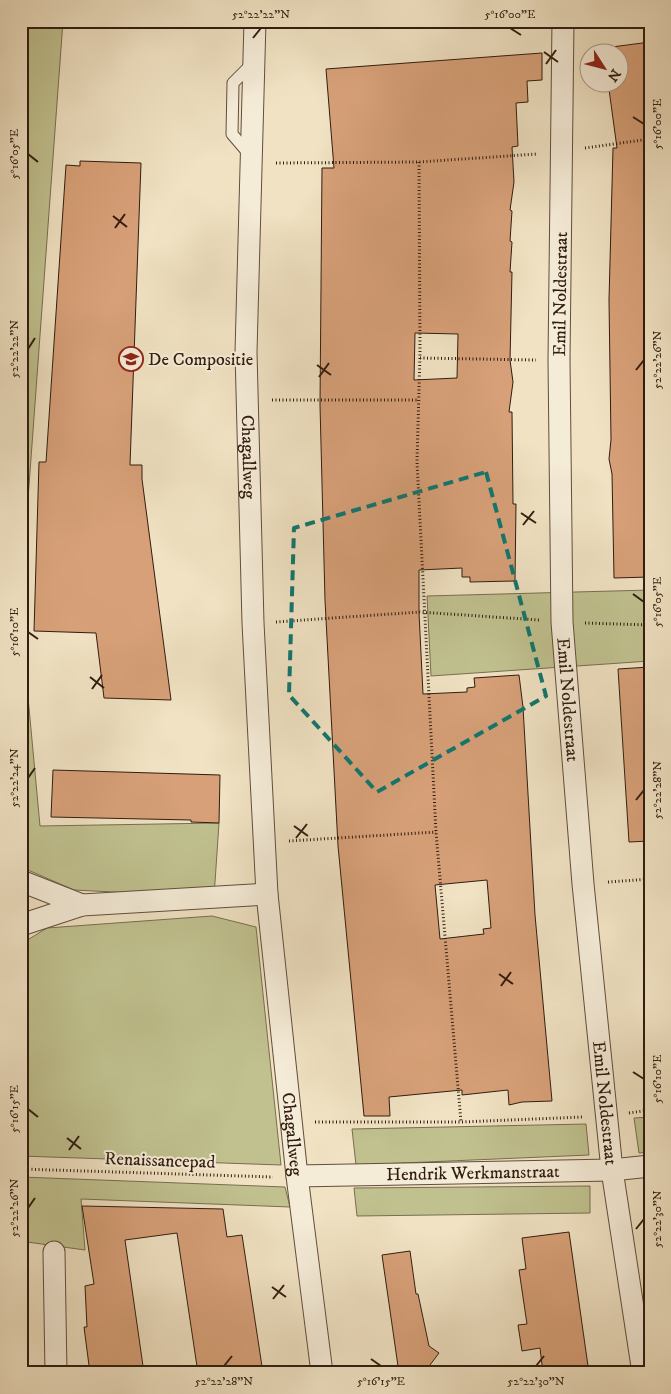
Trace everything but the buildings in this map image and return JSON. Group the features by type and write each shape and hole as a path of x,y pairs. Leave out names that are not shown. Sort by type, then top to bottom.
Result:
{"street":[{"name":"Chagallweg","path":"255,21 252,63 246,352 253,623 267,894 297,1176 322,1373"},
{"name":"Emil Noldestraat","path":"563,21 559,360 562,622 582,884 606,1116 612,1170 643,1373"},
{"path":"21,882 82,905"},
{"path":"21,925 82,905 267,894"},
{"name":"Hendrik Werkmanstraat","path":"297,1176 612,1170 650,1166"},
{"path":"54,1252 56,1373"}],"path":[{"path":"250,159 418,162 562,152 650,139"},
{"path":"418,162 420,358 416,462 426,613 426,678 436,832 461,1122"},
{"path":"420,358 559,360"},
{"path":"247,400 418,400"},
{"path":"253,623 426,613 562,622 650,625"},
{"path":"265,843 436,832"},
{"path":"582,884 650,879"},
{"path":"292,1122 461,1122 606,1116 650,1110"},
{"name":"Renaissancepad","path":"21,1169 267,1178 297,1176"}],"highlighted area":[{"path":"486,472 546,696 377,792 289,695 294,528"}],"green space":[{"path":"21,21 63,21 21,595"},
{"path":"650,590 650,661 431,676 427,596"},
{"path":"21,622 40,826 219,823 214,897 74,890 21,867"},
{"path":"212,916 256,927 281,1165 21,1156 21,944 47,928"},
{"path":"650,1117 650,1152 639,1153 634,1118"},
{"path":"586,1124 589,1155 356,1165 352,1129"},
{"path":"21,1177 285,1187 290,1207 81,1199 85,1250 27,1242 21,1373"},
{"path":"590,1186 590,1213 357,1216 354,1188"}],"place":[{"name":"De Compositie","path":"131,359"}]}
